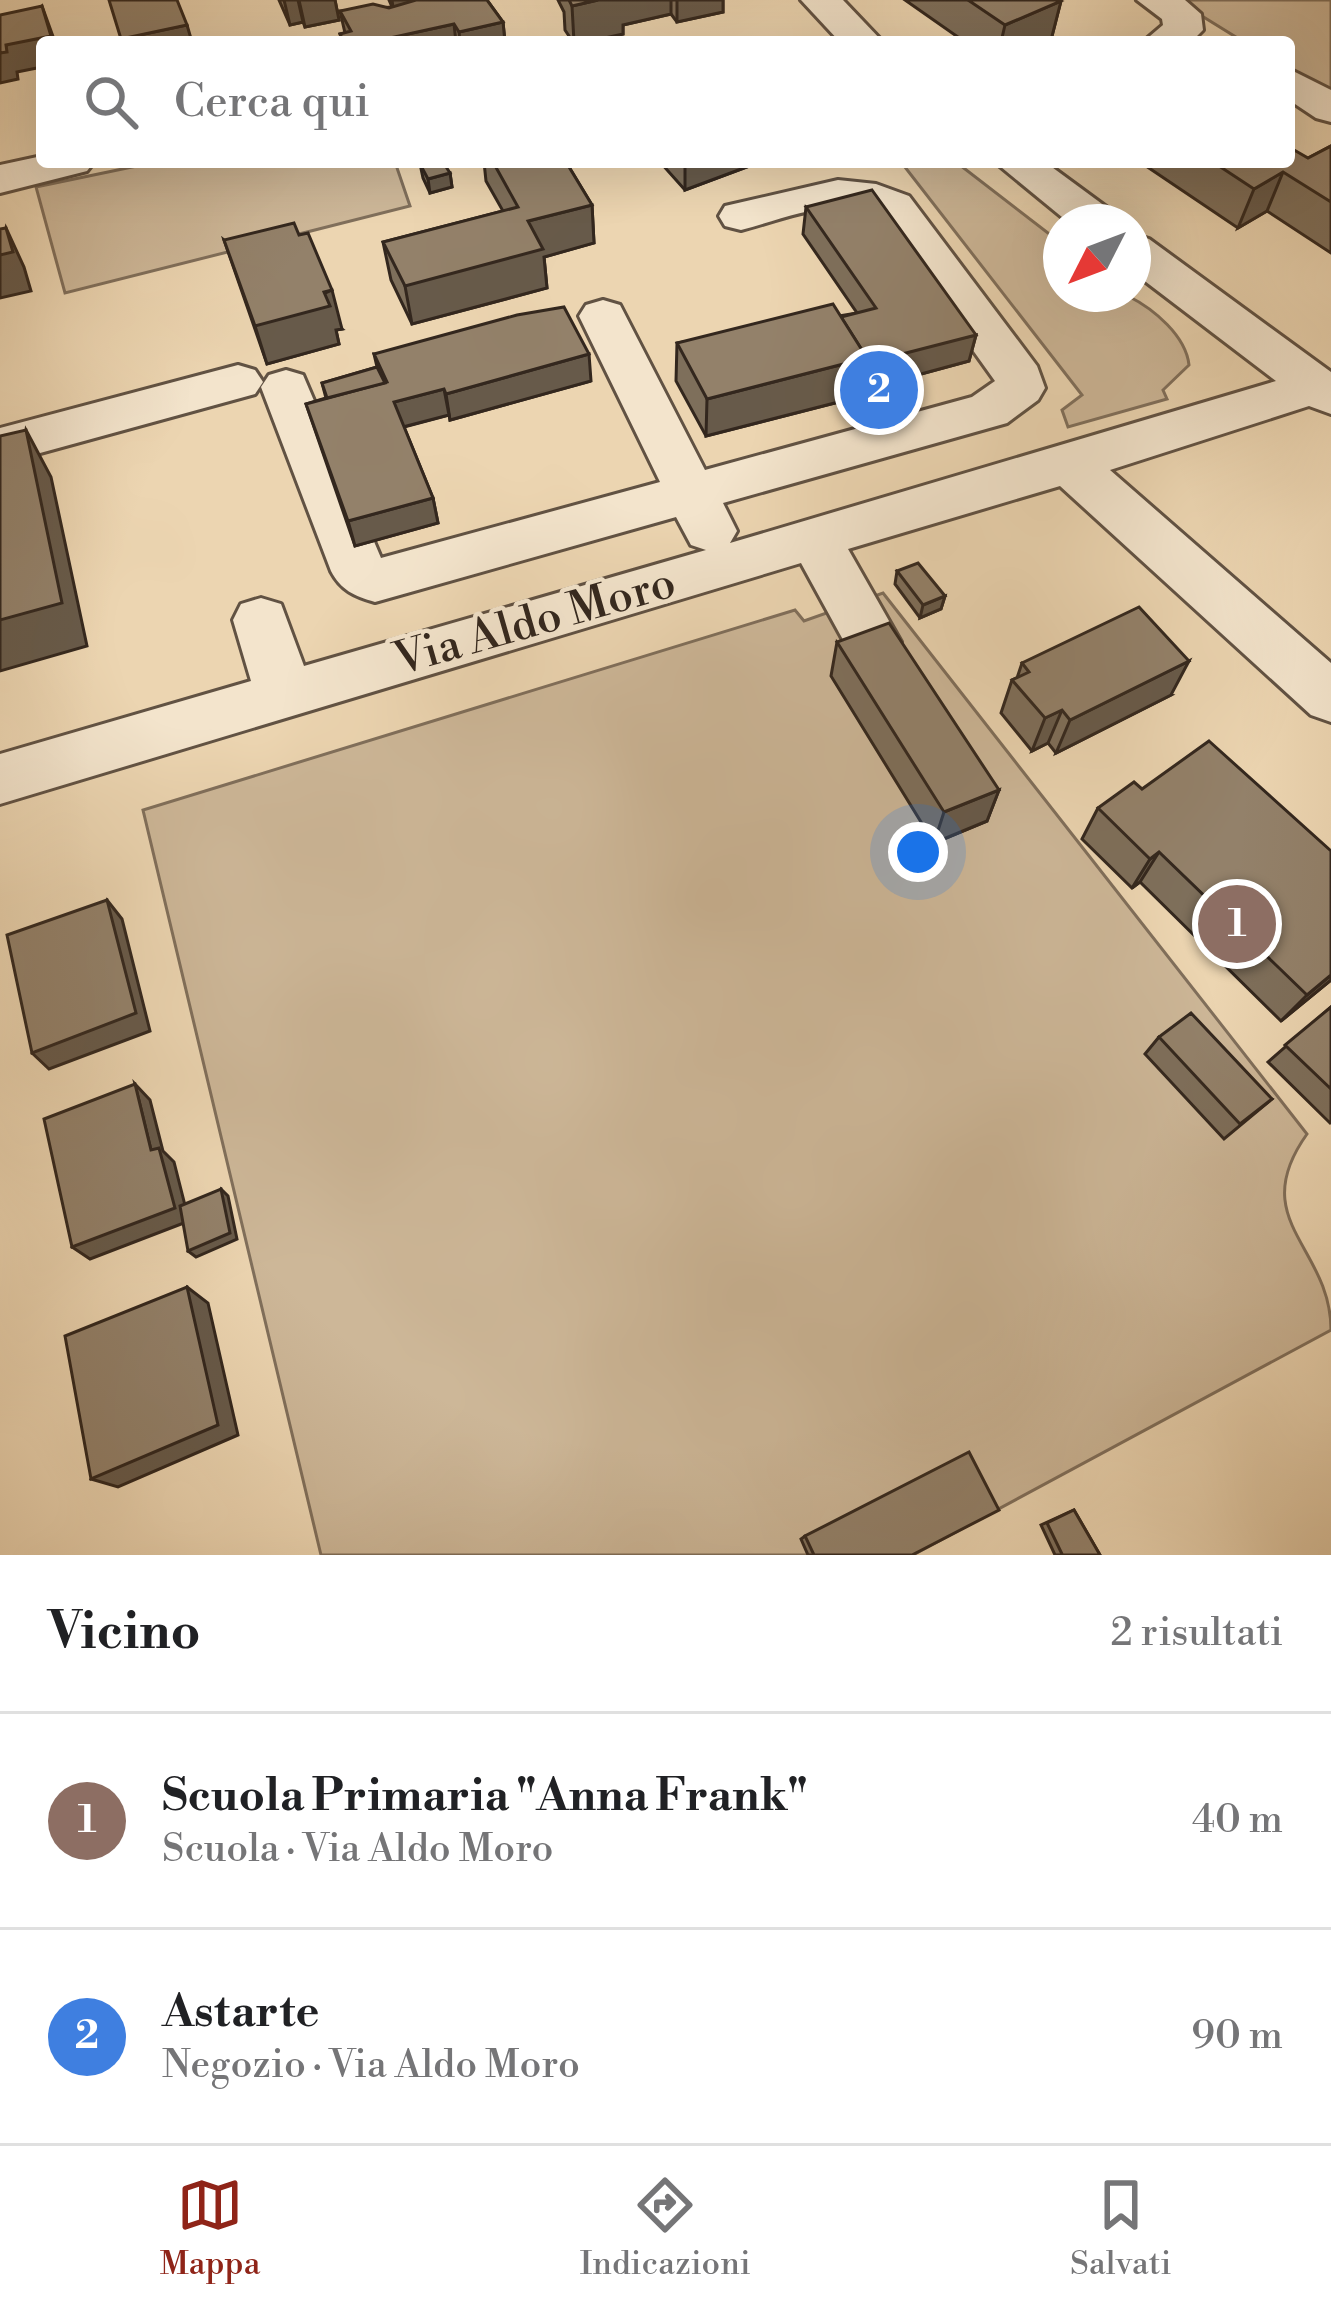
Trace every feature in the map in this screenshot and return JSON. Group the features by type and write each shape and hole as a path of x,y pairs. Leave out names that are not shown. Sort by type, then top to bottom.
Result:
{"street":[{"path":"821,0 843,36"},
{"path":"1157,0 1181,14 1183,30 1173,36"},
{"path":"1295,85 1331,110"},
{"path":"0,178 45,168"},
{"path":"1025,168 1072,204"},
{"path":"0,446 262,384 358,571 376,580 989,410 1020,388 1020,378 972,311 893,206 876,194 852,191 741,216"},
{"name":"Via Aldo Moro","path":"1151,262 1321,390"},
{"path":"603,316 728,565"},
{"name":"Via Aldo Moro","path":"0,779 1295,393 1321,390"},
{"path":"1069,464 1331,698"},
{"path":"814,540 872,642"},
{"path":"261,620 284,695"}],"shaded area":[{"path":"1176,0 1331,0 1331,96 1295,74 1295,36 1234,36"},
{"path":"127,168 397,168 410,206 65,293 36,187"},
{"path":"906,168 964,168 1043,229 1043,312 1151,311 1175,334 1187,354 1189,365 1163,390 1167,399 1068,427 1062,410 1082,395"},
{"path":"883,593 1307,1134 1290,1164 1287,1212 1319,1276 1331,1330 913,1555 321,1555 143,810 795,610 804,621"}],"building":[{"path":"109,0 177,0 187,25 135,36 120,36"},
{"path":"416,0 487,0 503,22 459,32 454,24 399,36 341,36 351,31 340,11 373,4 389,8"},
{"path":"968,0 1059,0 1061,1 1005,25"},
{"path":"42,6 51,36 6,45 7,52 0,53 0,15"},
{"path":"1331,146 1331,202 1283,172 1254,189 1222,168 1295,168 1295,150 1308,158"},
{"path":"422,168 447,168 450,173 428,179"},
{"path":"496,168 570,168 592,205 528,221 543,249 405,286 383,242 518,207"},
{"path":"872,190 976,335 867,363 841,317 876,308 806,207"},
{"path":"294,223 299,235 308,233 332,290 324,292 330,306 255,326 224,240"},
{"path":"6,228 13,252 0,255 0,229"},
{"path":"833,304 867,358 707,399 677,343"},
{"path":"564,307 589,354 446,394 444,389 394,402 433,498 348,521 306,404 387,382 374,354"},
{"path":"377,367 385,383 327,398 322,383"},
{"path":"26,430 62,603 0,620 0,436"},
{"path":"918,563 945,596 923,605 897,571"},
{"path":"1139,607 1189,661 1070,720 1062,710 1045,718 1012,680 1029,672 1022,663"},
{"path":"889,623 999,790 944,812 837,642"},
{"path":"1209,741 1331,851 1331,975 1307,995 1159,852 1150,859 1098,808 1134,782 1142,789"},
{"path":"107,900 136,1013 32,1053 7,935"},
{"path":"1331,1007 1331,1089 1285,1045"},
{"path":"1191,1013 1272,1099 1240,1124 1159,1037"},
{"path":"135,1084 151,1150 159,1148 175,1208 72,1247 44,1119"},
{"path":"221,1189 230,1233 188,1251 180,1206"},
{"path":"187,1287 218,1425 91,1479 65,1336"},
{"path":"969,1452 999,1510 912,1555 814,1555 805,1536"},
{"path":"1074,1510 1100,1555 1061,1555 1047,1523"}],"place":[{"name":"Astarte","path":"879,390"},
{"name":"Scuola Primaria \"Anna Frank\"","path":"1237,924"}]}
